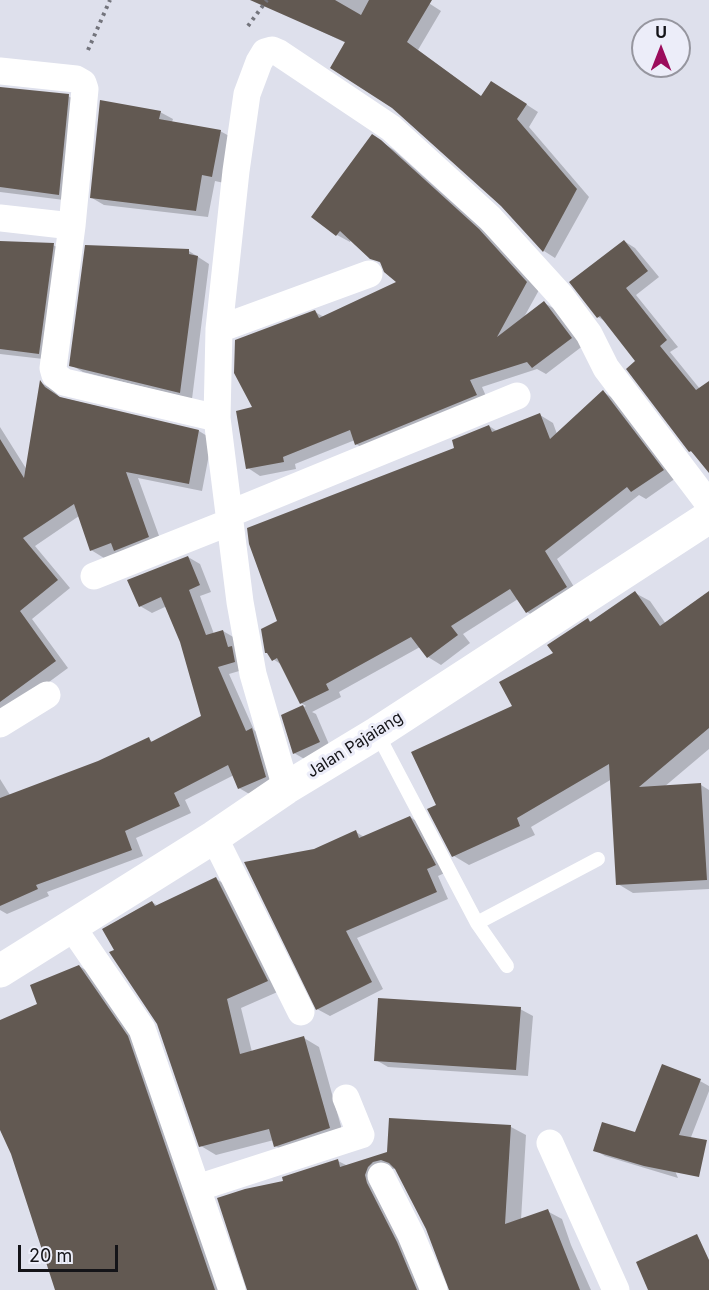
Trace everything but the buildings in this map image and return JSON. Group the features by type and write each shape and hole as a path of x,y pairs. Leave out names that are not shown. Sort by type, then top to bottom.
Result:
{"main road":[{"name":"Jalan Pajaiang","path":"0,971 214,837 286,788 377,733 709,517"}],"street":[{"path":"286,788 253,674 240,602 217,418 219,329 236,171 248,94 259,62 265,52 272,50 391,128 490,218 560,295 589,334 606,368 709,504"},
{"path":"0,71 76,79 83,83 86,94 72,226 53,368 55,375 64,382 217,418"},
{"path":"0,218 72,226"},
{"path":"219,329 369,274"},
{"path":"94,576 517,396"},
{"path":"0,724 47,695"},
{"path":"214,837 301,1012"},
{"path":"72,927 142,1029 232,1290"},
{"path":"197,1188 361,1135 346,1098"},
{"path":"550,1143 616,1290"},
{"path":"381,1176 411,1235 434,1290"}],"lane":[{"path":"377,733 477,923 507,966"},
{"path":"477,923 598,859"}],"path":[{"path":"76,79 110,0"}]}
